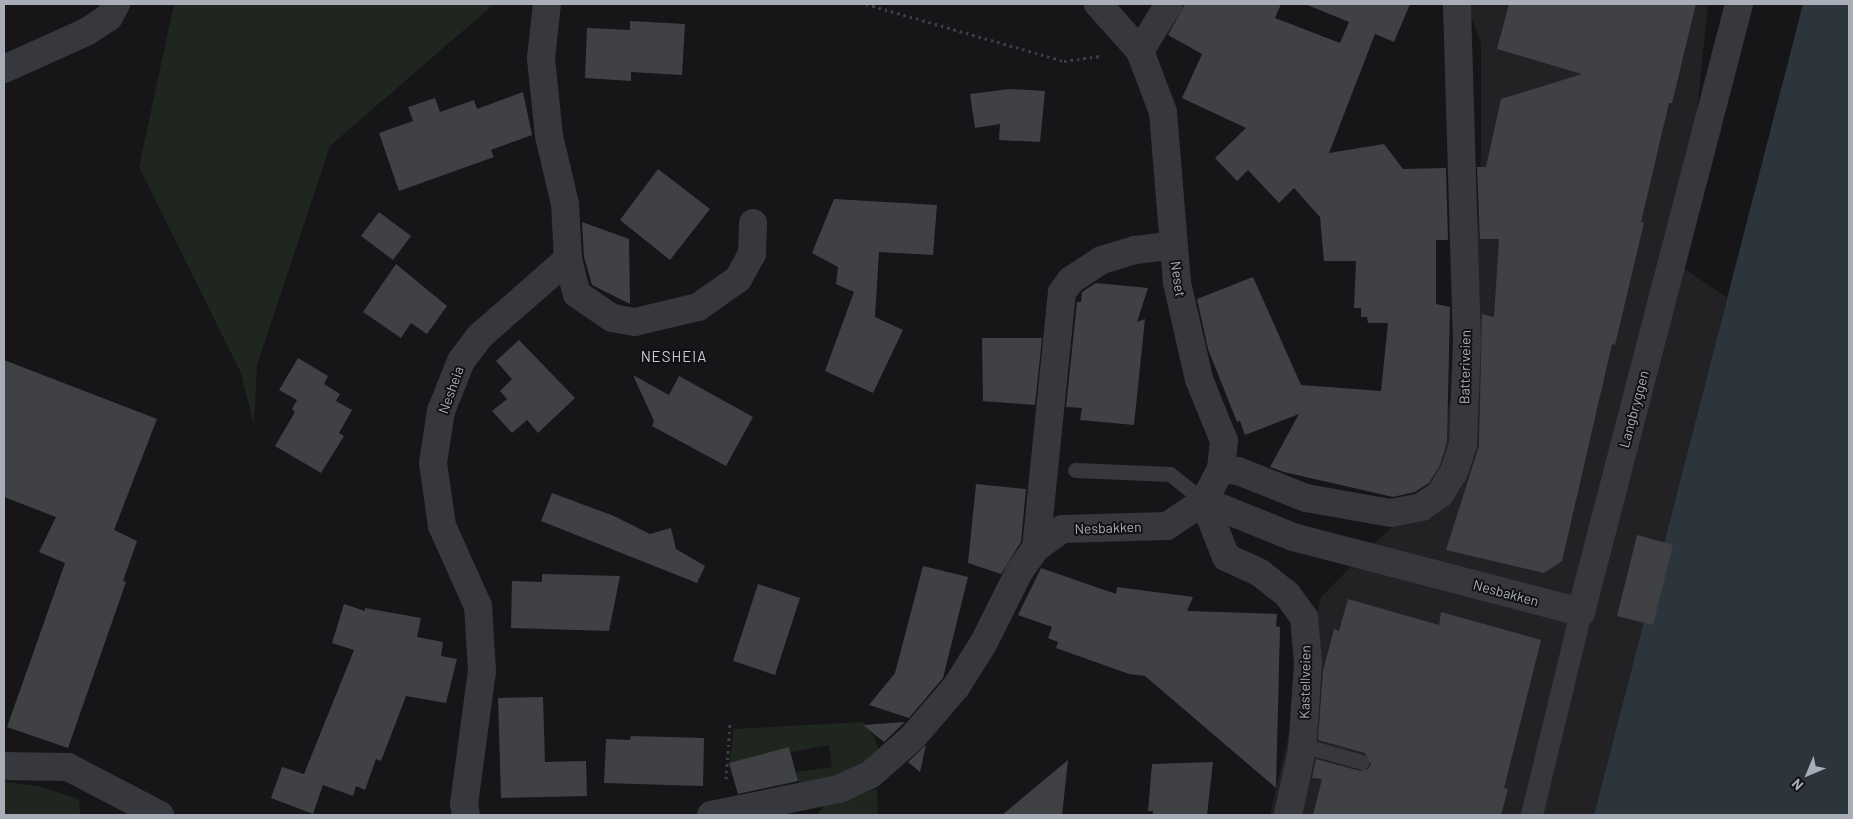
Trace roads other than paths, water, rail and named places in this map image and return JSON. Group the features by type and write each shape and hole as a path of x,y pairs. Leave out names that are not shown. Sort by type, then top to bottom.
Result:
{"street":[{"path":"4,69 88,31 109,17 116,4"},
{"path":"547,4 543,76 549,136 565,204 568,259 577,294 612,318 635,322 698,307 738,279 752,254 753,223"},
{"path":"1098,4 1140,51 1169,4"},
{"name":"Batteriveien","path":"1221,470 1238,471 1306,498 1392,513 1421,507 1440,494 1454,472 1463,445 1467,343 1456,4"},
{"name":"Langbryggen","path":"1532,815 1581,612 1739,4"},
{"name":"Neset","path":"1140,51 1163,112 1177,283 1199,379 1224,441 1221,470 1204,501"},
{"path":"1036,548 1062,292 1070,280 1102,260 1134,250 1174,245"},
{"name":"Nesheia","path":"466,815 464,804 482,671 478,606 442,526 433,463 441,411 461,361 480,336 568,259"},
{"name":"Nesbakken","path":"722,813 839,789 871,774 913,737 956,687 983,644 1019,572 1036,548 1062,529 1167,526 1204,501 1293,537 1581,612"},
{"name":"Kastellveien","path":"1204,501 1226,558 1260,574 1287,594 1304,617 1308,663 1302,746 1288,815"},
{"path":"4,766 68,767 160,815"}],"lane":[{"path":"1075,470 1170,474 1204,501"},
{"path":"1302,746 1362,762"}],"district":[{"name":"NESHEIA","path":"674,357"}]}
